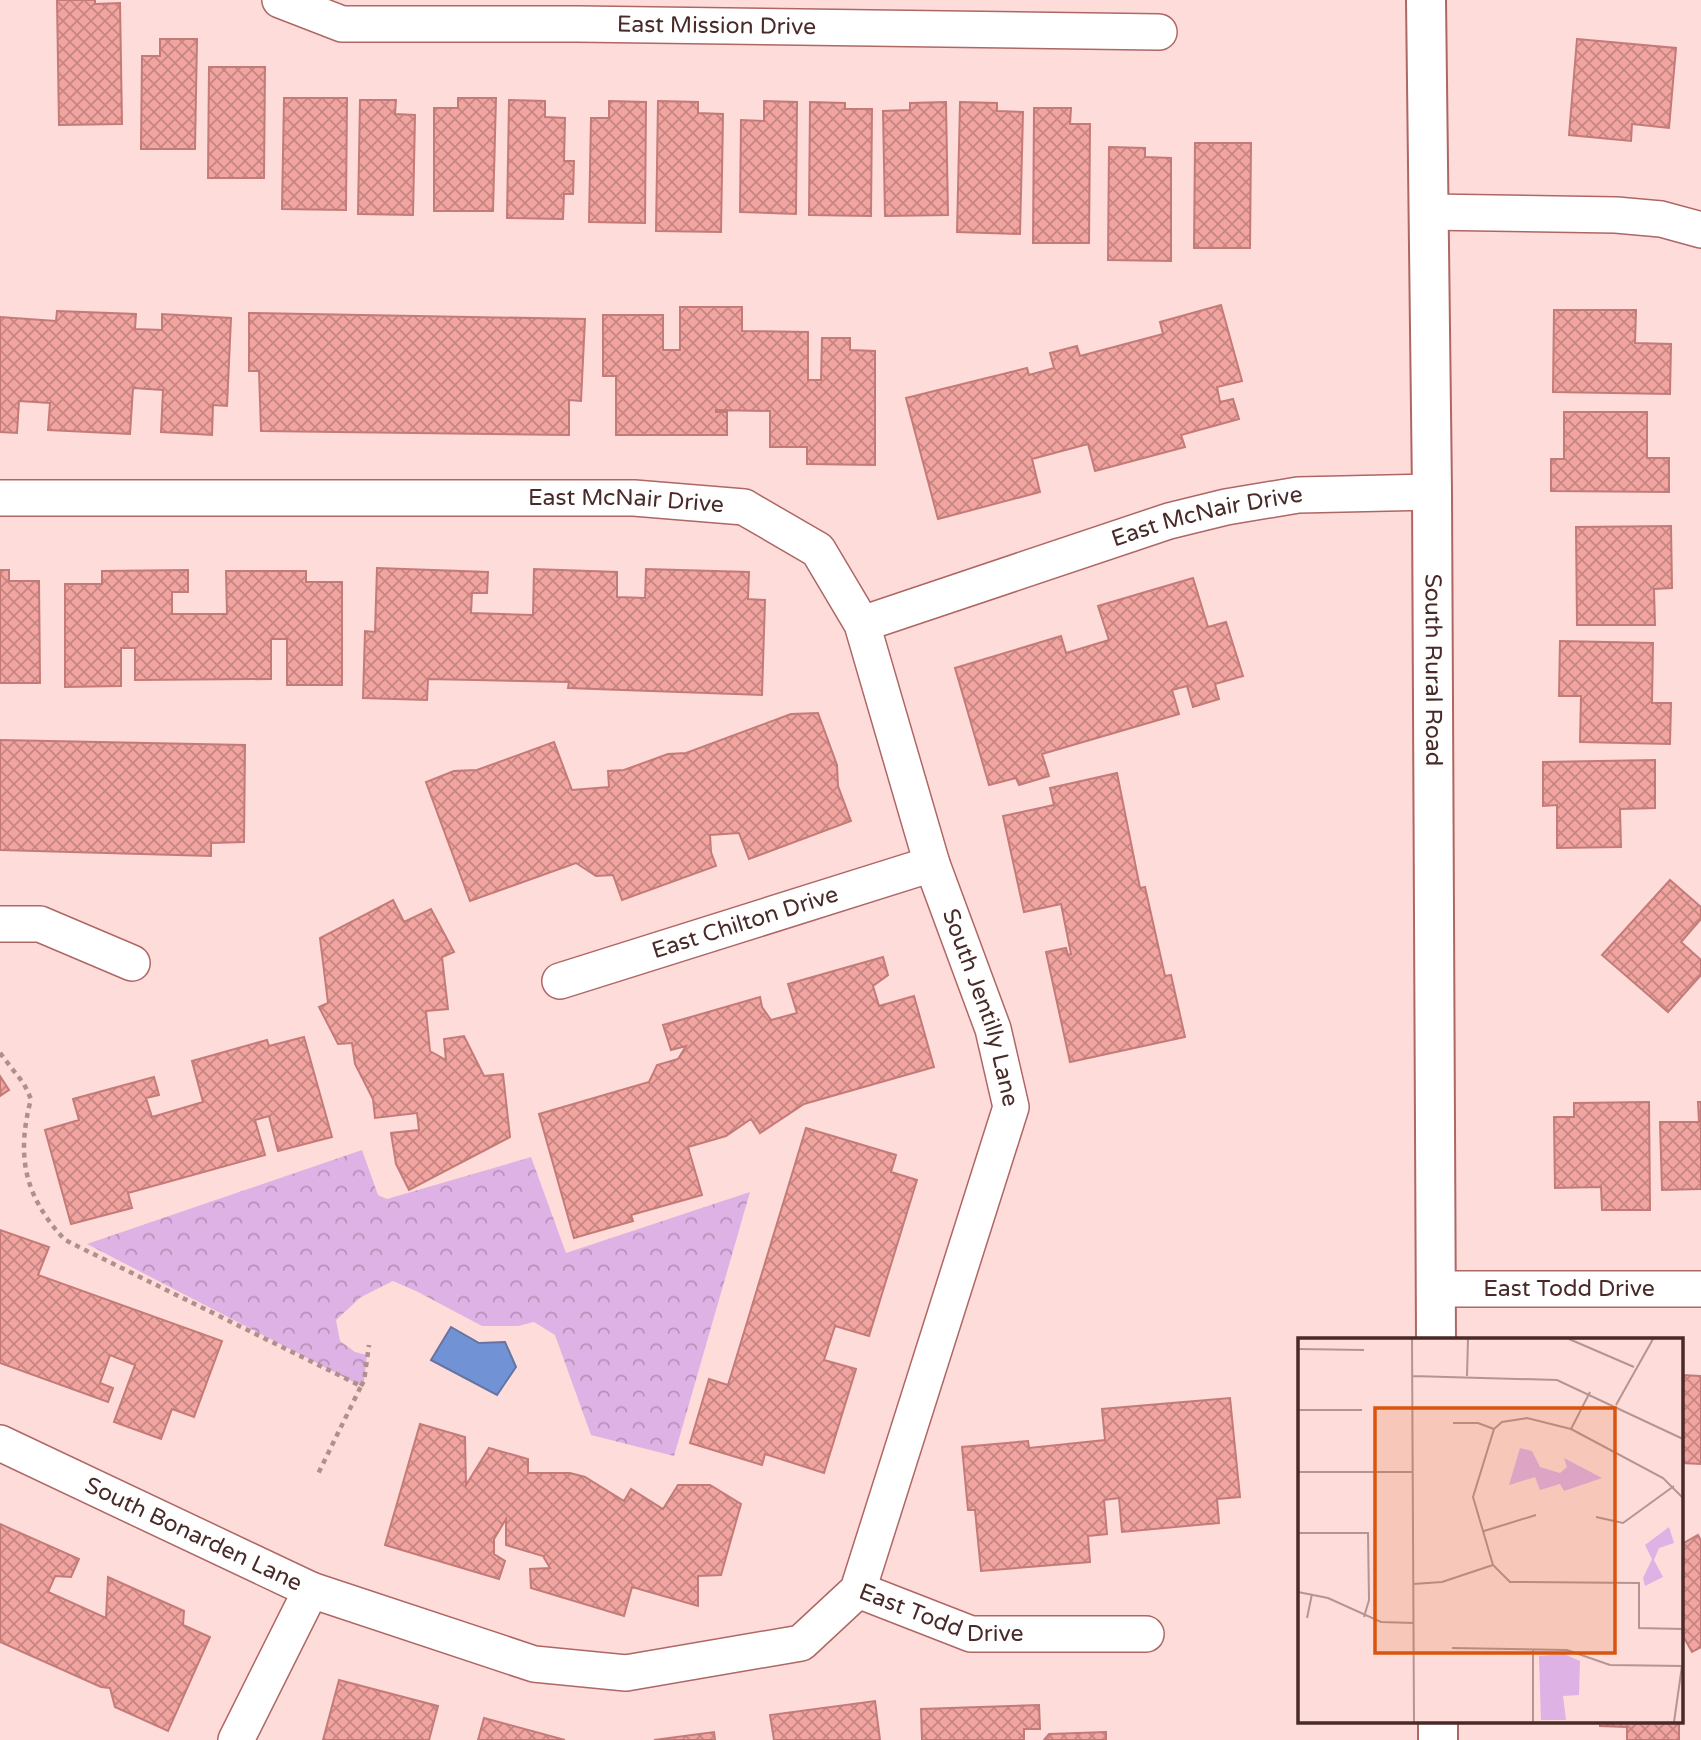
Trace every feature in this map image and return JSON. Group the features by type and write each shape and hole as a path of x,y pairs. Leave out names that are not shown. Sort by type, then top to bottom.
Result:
{"main road":[{"name":"South Rural Road","path":"1426,0 1432,492 1436,1338"},
{"path":"1438,1722 1438,1740"}],"street":[{"name":"East Mission Drive","path":"280,0 342,24 578,12 1159,32"},
{"path":"1428,212 1616,215 1661,219 1701,230"},
{"name":"East McNair Drive","path":"0,498 634,498 744,507 818,550 862,624 1169,521 1226,507 1298,495 1432,492"},
{"name":"South Jentilly Lane","path":"858,1590 1011,1107 993,1029 932,864 862,624"},
{"name":"East Chilton Drive","path":"560,981 932,864"},
{"path":"0,925 40,925 132,963"},
{"name":"East Todd Drive","path":"1436,1289 1701,1289"},
{"name":"South Bonarden Lane","path":"0,1443 311,1590 236,1740"},
{"name":"East Todd Drive","path":"311,1590 534,1664 626,1673 801,1643 858,1590 971,1634 1146,1634"}],"path":[{"path":"0,1053 24,1084 31,1099 25,1121 25,1172 47,1221 65,1240 361,1386"},
{"path":"318,1474 365,1381 369,1345"}],"green space":[{"path":"362,1150 378,1195 387,1199 531,1157 566,1253 750,1192 674,1456 591,1435 555,1335 534,1322 518,1326 482,1326 393,1281 361,1297 336,1320 340,1341 355,1352 367,1355 361,1386 87,1244"}],"water":[{"path":"451,1327 479,1343 505,1342 516,1367 497,1395 431,1360"}],"building":[{"path":"57,0 95,0 95,4 120,3 122,124 59,125"},
{"path":"160,39 197,39 195,149 141,149 142,56 160,56"},
{"path":"1577,39 1676,48 1669,128 1632,124 1631,141 1569,135"},
{"path":"209,67 265,67 264,178 208,178"},
{"path":"284,98 347,98 346,210 282,209"},
{"path":"458,98 496,98 493,211 434,211 434,108 458,108"},
{"path":"360,100 396,100 395,114 415,115 413,215 358,214"},
{"path":"509,100 545,101 545,117 565,118 564,161 574,161 573,194 564,194 563,219 507,218"},
{"path":"609,101 646,102 645,223 589,222 591,118 609,118"},
{"path":"658,101 698,102 698,113 723,114 721,232 656,231"},
{"path":"764,101 797,102 796,214 740,212 741,120 764,121"},
{"path":"810,102 845,103 845,109 872,109 871,216 809,215"},
{"path":"946,102 948,215 885,216 883,111 910,110 910,103"},
{"path":"960,102 997,103 997,111 1023,112 1020,234 957,232"},
{"path":"1034,108 1071,108 1070,124 1090,124 1089,243 1033,243"},
{"path":"1195,143 1251,143 1250,248 1194,248"},
{"path":"1109,147 1145,148 1145,157 1171,158 1171,261 1108,260"},
{"path":"1221,305 1242,381 1217,387 1220,402 1233,399 1239,419 1181,435 1185,447 1095,471 1088,444 1032,459 1040,492 938,519 906,398 1027,368 1029,375 1054,368 1050,353 1077,346 1080,356 1163,334 1160,322"},
{"path":"680,307 742,307 742,331 808,332 808,380 821,380 822,338 850,338 850,350 875,351 875,465 807,464 807,447 770,447 770,411 716,410 727,412 727,435 616,435 616,376 603,376 603,315 663,315 663,350 680,350"},
{"path":"1554,310 1636,310 1635,343 1671,344 1670,394 1553,392"},
{"path":"57,311 136,314 135,329 162,330 162,314 231,318 227,406 213,405 212,435 161,432 163,390 133,388 130,434 48,430 50,403 19,401 17,433 0,432 0,317 56,321"},
{"path":"249,313 585,319 581,401 569,400 569,435 261,431 259,371 249,371"},
{"path":"1564,412 1647,412 1647,458 1669,458 1669,492 1551,491 1551,459 1564,459"},
{"path":"1671,526 1672,588 1654,589 1655,625 1577,625 1576,527"},
{"path":"377,568 488,572 487,593 472,593 471,613 533,615 534,569 617,572 617,597 645,598 646,569 749,572 748,599 765,600 762,695 568,688 569,682 428,679 427,700 363,698 365,631 375,632"},
{"path":"0,570 9,570 9,581 39,581 40,683 0,683"},
{"path":"188,570 188,592 172,592 172,614 227,614 226,571 306,571 306,582 342,582 342,685 287,685 287,639 271,639 271,679 135,680 135,648 121,648 121,686 65,687 65,584 102,584 102,571"},
{"path":"1193,578 1208,627 1226,622 1243,676 1215,684 1219,699 1193,707 1187,686 1172,690 1179,714 1042,754 1049,776 1019,785 1016,778 989,785 955,668 1061,636 1066,653 1109,640 1098,606"},
{"path":"1560,641 1653,643 1652,703 1671,703 1670,744 1580,742 1581,696 1559,696"},
{"path":"818,713 837,765 838,786 851,821 749,859 739,833 710,835 711,852 716,866 622,900 613,875 596,876 576,863 470,901 426,782 454,771 477,770 554,742 572,790 609,787 608,771 624,770 668,754 686,753 791,714"},
{"path":"0,740 245,745 244,842 211,843 211,856 0,850"},
{"path":"1655,760 1655,808 1620,809 1621,847 1557,848 1557,805 1543,806 1543,762"},
{"path":"1117,773 1140,888 1145,887 1165,976 1171,975 1185,1037 1070,1062 1046,952 1066,948 1068,955 1071,954 1061,904 1024,912 1003,816 1054,805 1050,788"},
{"path":"1670,880 1701,907 1701,919 1681,942 1701,960 1701,975 1668,1012 1602,955"},
{"path":"393,900 404,922 431,909 454,952 442,957 448,1009 426,1011 430,1051 446,1060 444,1039 464,1036 484,1076 503,1074 510,1137 409,1190 396,1164 391,1133 419,1130 417,1113 375,1118 373,1099 355,1064 352,1043 338,1044 319,1007 328,1003 320,938"},
{"path":"883,957 888,975 873,986 879,1006 914,996 934,1067 804,1104 760,1133 751,1119 726,1136 688,1147 702,1195 631,1215 633,1221 574,1238 539,1114 649,1082 657,1065 678,1059 686,1046 671,1050 663,1025 760,997 762,1007 771,1020 797,1013 788,984"},
{"path":"304,1037 332,1137 278,1151 269,1116 255,1120 265,1155 128,1193 132,1208 71,1224 45,1130 79,1120 73,1099 154,1077 159,1095 146,1098 152,1117 203,1102 192,1061 267,1040 269,1046"},
{"path":"0,1076 9,1090 0,1096"},
{"path":"1649,1102 1650,1210 1602,1210 1601,1187 1555,1188 1554,1117 1574,1117 1574,1103"},
{"path":"1698,1102 1701,1102 1701,1189 1662,1190 1660,1122 1699,1122"},
{"path":"806,1128 896,1155 891,1172 917,1180 869,1336 835,1326 824,1360 856,1369 824,1473 765,1454 762,1465 690,1443 709,1379 728,1385"},
{"path":"0,1230 49,1247 38,1275 222,1341 194,1417 172,1409 161,1439 114,1422 135,1365 110,1355 100,1383 113,1388 108,1402 0,1363"},
{"path":"1684,1375 1701,1376 1701,1464 1684,1463"},
{"path":"1230,1398 1240,1497 1217,1499 1219,1523 1122,1532 1119,1498 1104,1500 1107,1534 1088,1536 1090,1562 981,1571 975,1510 968,1510 962,1447 1028,1441 1029,1448 1105,1440 1102,1409"},
{"path":"420,1424 465,1437 466,1485 489,1448 528,1459 528,1473 570,1473 585,1477 624,1501 631,1489 663,1509 678,1485 710,1485 741,1504 721,1575 698,1576 698,1606 632,1587 624,1616 531,1588 530,1569 550,1568 543,1556 506,1545 506,1519 494,1539 494,1554 505,1561 499,1579 385,1545"},
{"path":"0,1524 79,1559 71,1577 55,1576 48,1592 106,1618 108,1577 184,1611 183,1625 210,1637 168,1731 115,1707 110,1688 101,1687 0,1642"},
{"path":"1698,1535 1701,1541 1701,1647 1692,1652 1684,1638 1684,1543"},
{"path":"339,1680 438,1706 429,1740 323,1740"},
{"path":"875,1701 880,1740 774,1740 770,1715"},
{"path":"1039,1705 1040,1729 1024,1729 1024,1740 922,1740 921,1709"},
{"path":"484,1718 565,1740 478,1740"},
{"path":"1600,1722 1679,1722 1679,1740 1627,1740 1627,1727 1600,1726"},
{"path":"714,1732 715,1740 654,1740"},
{"path":"1106,1732 1106,1740 1044,1740 1049,1734"}]}
